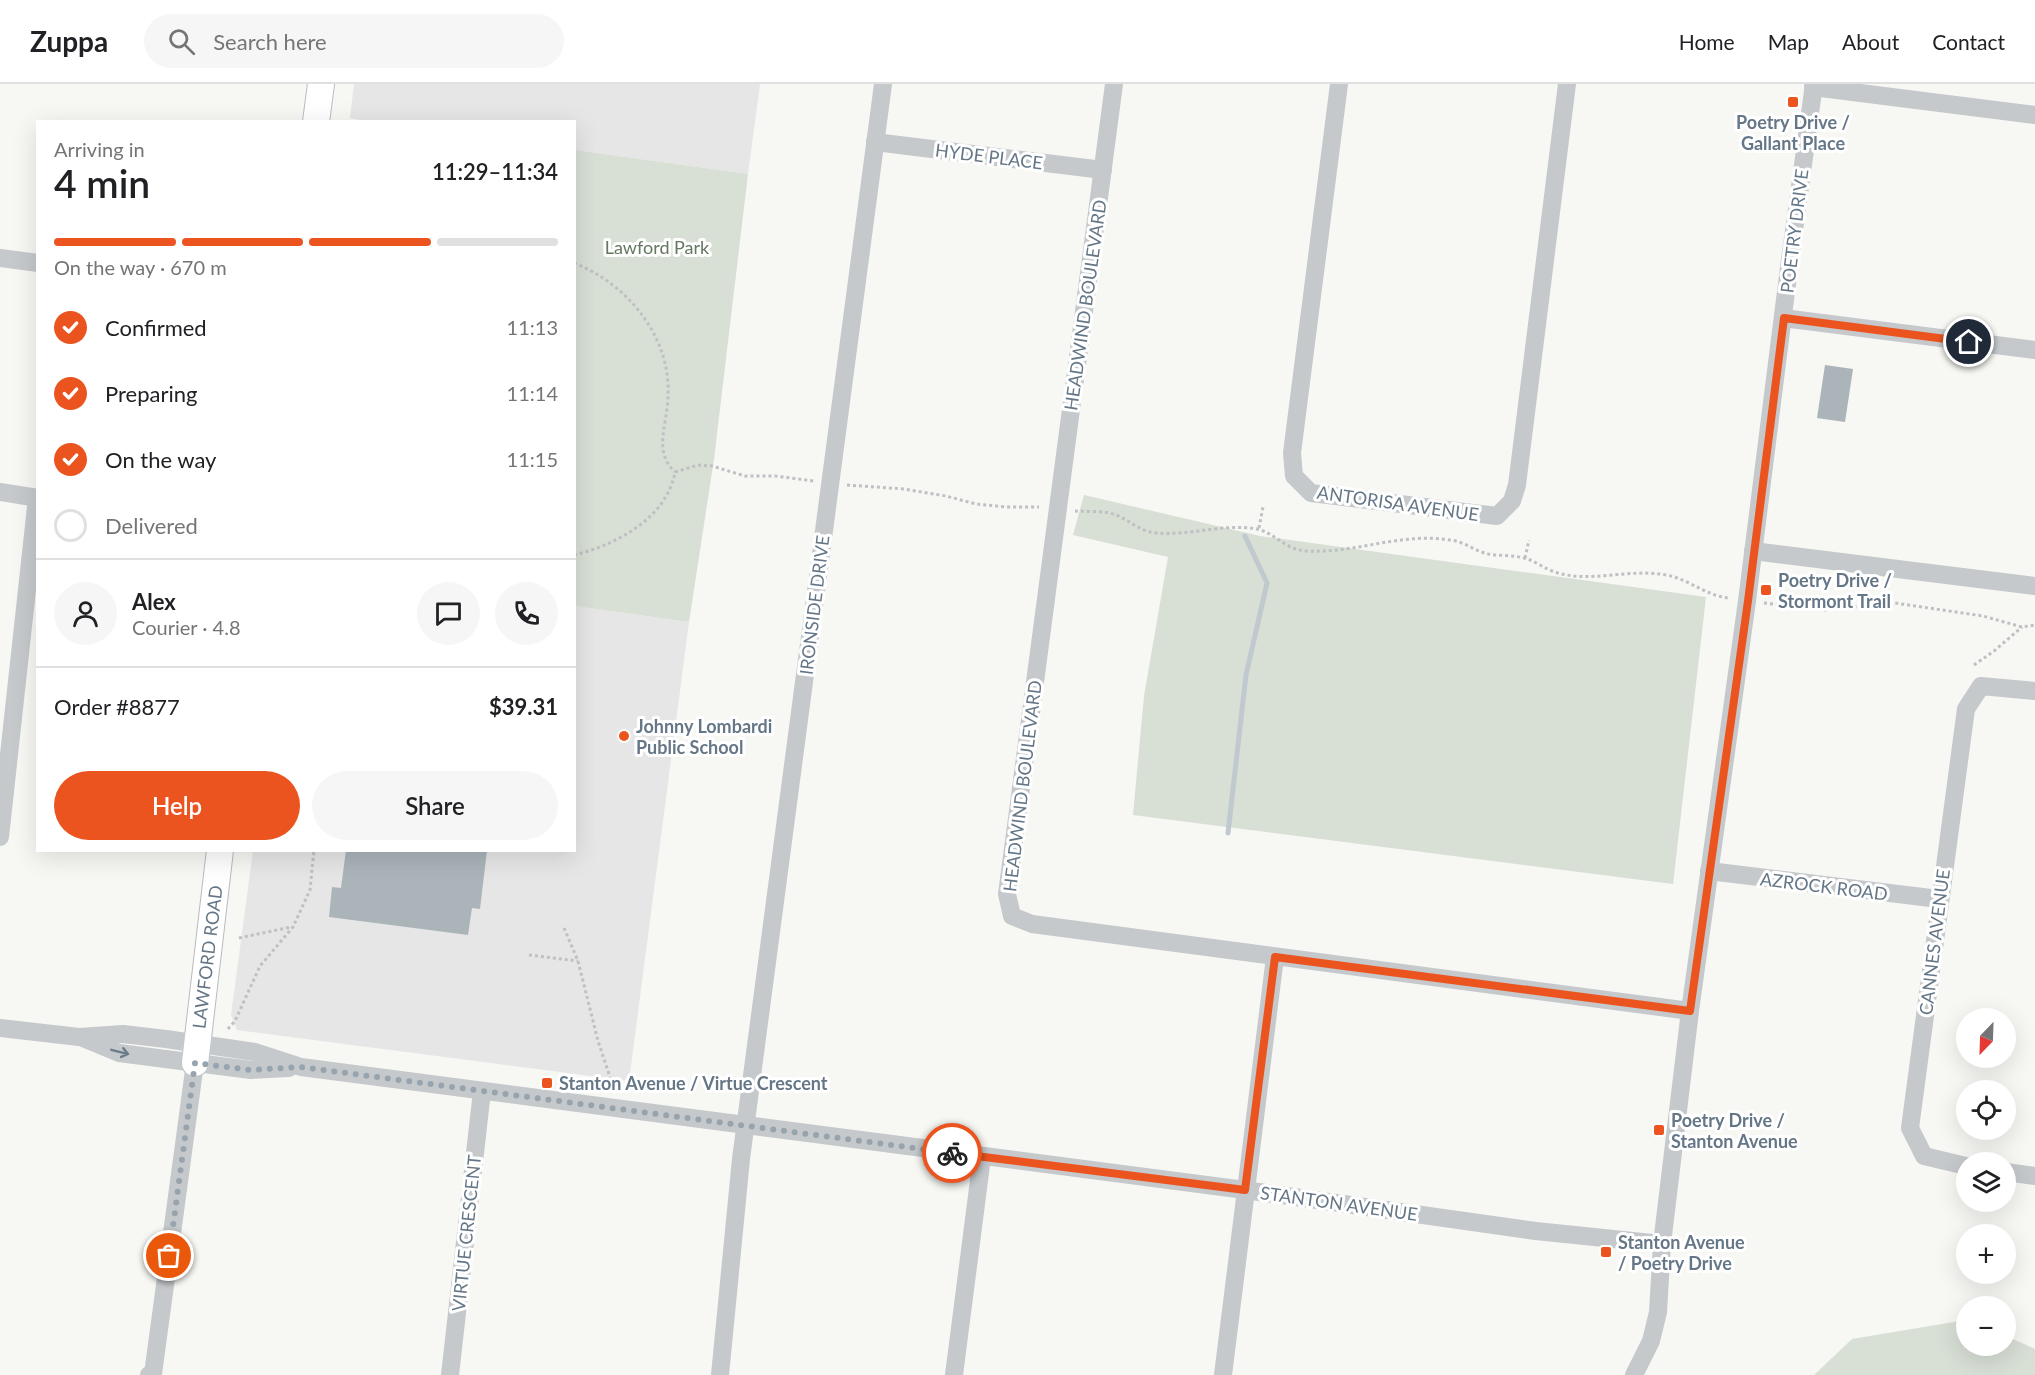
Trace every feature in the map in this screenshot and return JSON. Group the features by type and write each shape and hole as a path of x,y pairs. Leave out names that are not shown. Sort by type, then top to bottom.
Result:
{"street":[{"path":"316,120 321,84"},
{"name":"IRONSIDE DRIVE","path":"746,1126 883,84"},
{"name":"HEADWIND BOULEVARD","path":"1114,84 1007,894 1012,916 1032,924 1690,1011"},
{"name":"ANTORISA AVENUE","path":"1340,84 1292,453 1294,476 1311,493 1497,516 1512,501 1517,485 1568,84"},
{"path":"1814,85 2035,115"},
{"name":"POETRY DRIVE","path":"1635,1375 1651,1341 1658,1312 1662,1244 1690,1011 1814,85"},
{"name":"HYDE PLACE","path":"875,142 1103,170"},
{"path":"0,258 36,263"},
{"path":"1784,318 2035,350"},
{"path":"0,492 36,498"},
{"path":"0,837 36,507"},
{"path":"1753,551 2035,586"},
{"name":"CANNES AVENUE","path":"1956,1164 1924,1156 1910,1128 1966,709 1981,686 2035,691"},
{"name":"LAWFORD ROAD","path":"196,1053 220,852"},
{"name":"AZROCK ROAD","path":"1709,871 1939,899"},
{"path":"1223,1375 1275,957"},
{"name":"STANTON AVENUE","path":"0,1028 79,1037 123,1034 196,1053 255,1052 301,1067 1245,1190 1536,1231 1662,1244"},
{"path":"149,1375 153,1374 196,1053"},
{"name":"VIRTUE CRESCENT","path":"450,1375 482,1091"},
{"path":"720,1375 746,1126"},
{"path":"954,1375 982,1157"},
{"path":"2016,1173 2035,1176"}],"path":[{"path":"576,264 592,270 613,283 650,326 663,355 668,374 663,454 667,465 675,472"},
{"path":"675,472 698,465 712,466 745,476 775,476 807,480"},
{"path":"576,555 592,551 628,534 644,521 661,505 673,487 675,472"},
{"path":"849,485 914,491 975,504 1007,507 1036,506"},
{"path":"1258,529 1263,507"},
{"path":"1079,512 1116,515 1138,529 1159,534 1207,529 1258,529 1283,544 1302,551 1323,552 1412,538 1452,540 1488,554 1525,558 1558,573 1597,576 1641,572 1664,574 1681,578 1720,597 1734,599"},
{"path":"1525,558 1529,540"},
{"path":"1773,605 1825,610 1895,603 1983,616 2022,627 2035,625"},
{"path":"1974,665 2022,627"},
{"path":"227,1031 235,1021 260,966 293,927 310,890 314,852"},
{"path":"239,938 293,927"},
{"path":"564,928 578,960 610,1080"},
{"path":"529,955 578,960"}],"shaded area":[{"path":"354,84 760,84 748,174 576,150 576,120 361,120 350,118"},
{"name":"Johnny Lombardi Public School","path":"576,606 689,622 629,1081 237,1030 231,1015 253,852 576,852"}],"green space":[{"name":"Lawford Park","path":"576,150 748,174 714,459 689,622 576,606"},
{"path":"1084,495 1260,536 1706,597 1673,884 1133,815 1144,696 1168,557 1073,535"},
{"path":"1956,1322 1956,1356 2016,1356 2016,1340 2035,1349 2035,1375 1814,1375 1852,1339"}],"building":[{"path":"1825,365 1853,369 1845,422 1817,418"},
{"path":"346,852 487,852 480,909 472,908 468,935 329,917 332,887 341,888"}],"waterway":[{"path":"1228,833 1246,675 1267,583 1245,536"}],"way so far":[{"path":"169,1256 195,1063 251,1070 301,1067 952,1153"}],"place":[{"name":"Poetry Drive / Gallant Place","path":"1793,102"},
{"name":"Poetry Drive / Stormont Trail","path":"1766,590"},
{"name":"Johnny Lombardi Public School","path":"624,736"},
{"name":"Stanton Avenue / Virtue Crescent","path":"547,1083"},
{"name":"Poetry Drive / Stanton Avenue","path":"1659,1130"},
{"name":"Stanton Avenue / Poetry Drive","path":"1606,1252"}],"route":[{"path":"952,1153 1245,1190 1275,957 1690,1011 1748,601 1784,318 1969,342"}]}
